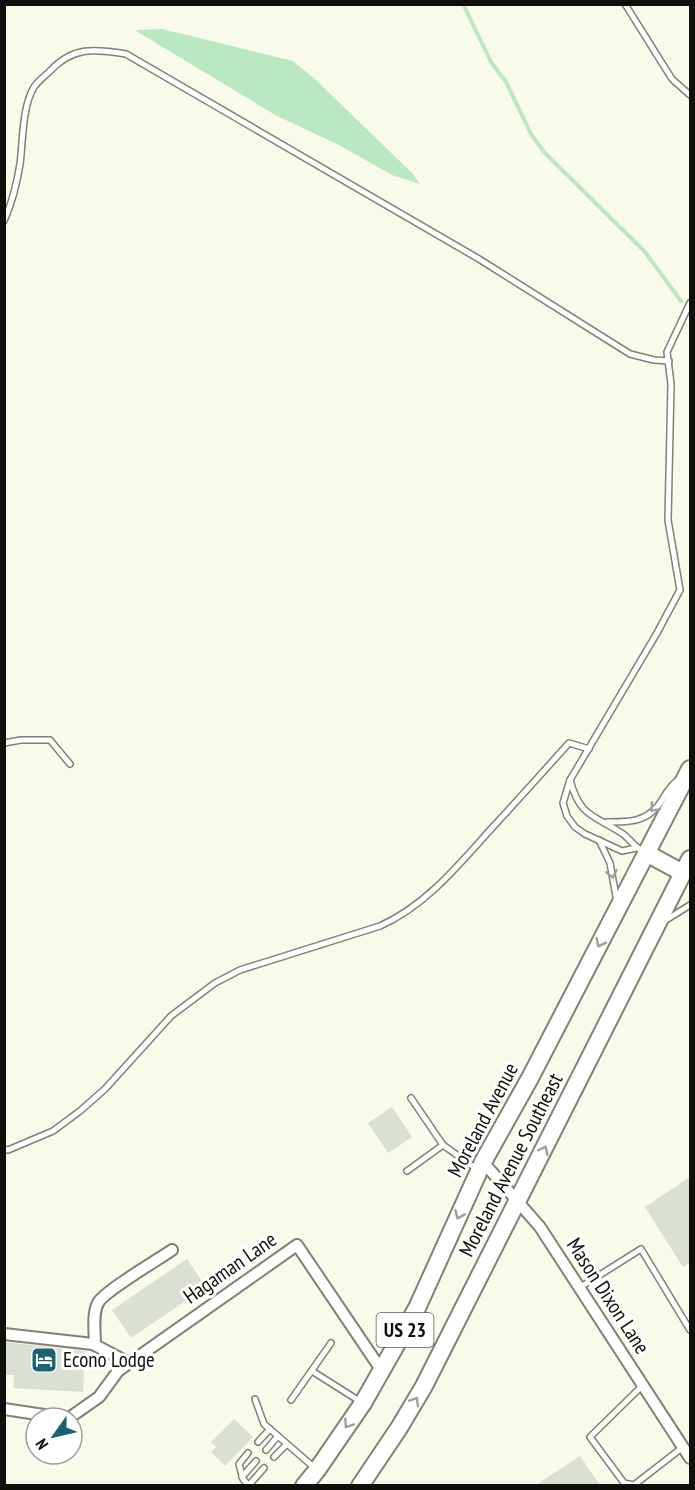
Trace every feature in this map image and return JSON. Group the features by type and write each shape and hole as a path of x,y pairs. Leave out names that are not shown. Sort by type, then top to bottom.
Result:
{"main road":[{"name":"Moreland Avenue","path":"304,1485 317,1470 363,1402 417,1308 481,1166 530,1078 618,909 641,850 690,769"},
{"path":"641,850 688,870"},
{"name":"Moreland Avenue Southeast","path":"360,1485 399,1428 424,1386 655,928 688,870"}],"street":[{"name":"Mason Dixon Lane","path":"481,1166 540,1227 690,1458"},
{"name":"Hagaman Lane","path":"84,1406 99,1396 118,1371 297,1245 382,1371"},
{"path":"95,1345 94,1321 98,1301 172,1250"},
{"path":"4,1334 84,1342 95,1345 129,1363"},
{"name":"Hagaman Lane","path":"4,1409 24,1412"}],"lane":[{"path":"625,4 672,79 690,95"},
{"path":"4,221 10,209 20,165 26,113 34,87 61,59 81,51 103,50 126,54 479,259 630,354 669,361"},
{"path":"641,850 622,851 585,834 575,827 567,816 563,803 570,780 680,590 668,520 671,384 667,352 690,303"},
{"path":"4,743 21,740 50,740 70,764"},
{"path":"4,1149 8,1150 53,1131 80,1110 105,1089 171,1016 215,983 240,970 380,926 400,917 418,904 467,856 569,743 589,749"},
{"path":"570,780 575,798 586,813 594,819 606,822 626,822 644,819 657,806 668,788 690,769"},
{"path":"606,822 628,837 641,850"},
{"path":"599,840 610,863 618,909"},
{"path":"655,928 690,905"},
{"path":"411,1098 443,1144 481,1166"},
{"path":"407,1170 443,1144"},
{"path":"579,1288 641,1249 690,1330"},
{"path":"291,1400 331,1343"},
{"path":"312,1371 363,1402"},
{"path":"643,1385 590,1437 624,1483 634,1485 683,1447"},
{"path":"255,1399 264,1424 317,1470"},
{"path":"258,1442 270,1429"},
{"path":"266,1450 278,1436"},
{"path":"274,1457 286,1444"},
{"path":"248,1453 239,1464 242,1477 249,1485 264,1468"},
{"path":"242,1477 256,1461"}],"shaded area":[{"path":"162,29 293,61 316,80 412,173 420,184 392,175 339,145 277,116 136,31"}],"building":[{"path":"392,1107 412,1137 388,1153 368,1123"},
{"path":"690,1177 690,1262 683,1267 645,1207"},
{"path":"187,1259 206,1287 131,1338 112,1310"},
{"name":"Econo Lodge","path":"4,1342 85,1351 83,1392 13,1388 14,1375 4,1375"},
{"path":"234,1419 253,1437 225,1466 211,1452 216,1447 211,1442"},
{"path":"580,1456 600,1485 536,1485"}],"waterway":[{"path":"463,4 491,62 506,82 531,134 544,152 645,252 681,301"}],"place":[{"name":"Econo Lodge","path":"44,1360"}]}
